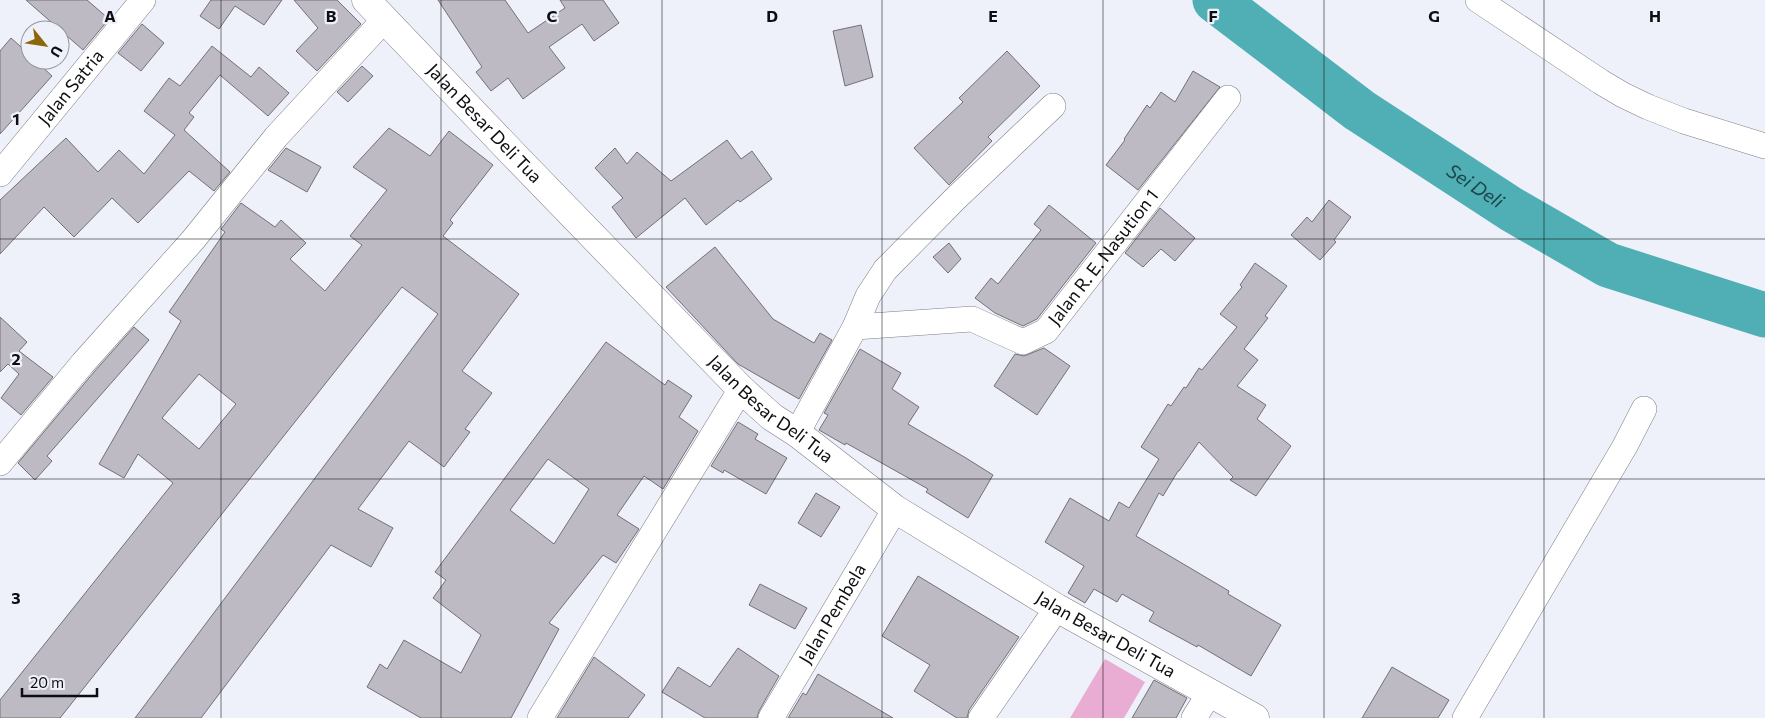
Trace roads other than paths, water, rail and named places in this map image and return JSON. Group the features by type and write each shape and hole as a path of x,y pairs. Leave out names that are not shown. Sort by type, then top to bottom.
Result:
{"main road":[{"name":"Jalan Besar Deli Tua","path":"366,0 741,389 772,417 798,433 894,509 1057,608 1255,718"}],"street":[{"name":"Jalan Satria","path":"0,174 143,0"},
{"path":"1478,0 1601,82 1631,99 1684,121 1765,146"},
{"path":"0,463 83,363 193,240 276,136 384,20"},
{"name":"Jalan R. E. Nasution 1","path":"855,327 972,320 1023,342 1046,331 1228,98"},
{"path":"798,433 855,327 868,296 885,270 955,199 1053,106"},
{"path":"540,718 741,389"},
{"path":"1465,718 1626,446 1644,409"},
{"name":"Jalan Pembela","path":"771,718 894,509"},
{"path":"981,718 1057,608"},
{"path":"1194,718 1209,694"}],"waterway":[{"name":"Sei Deli","path":"1215,0 1359,110 1511,209 1608,265 1765,315"}]}
